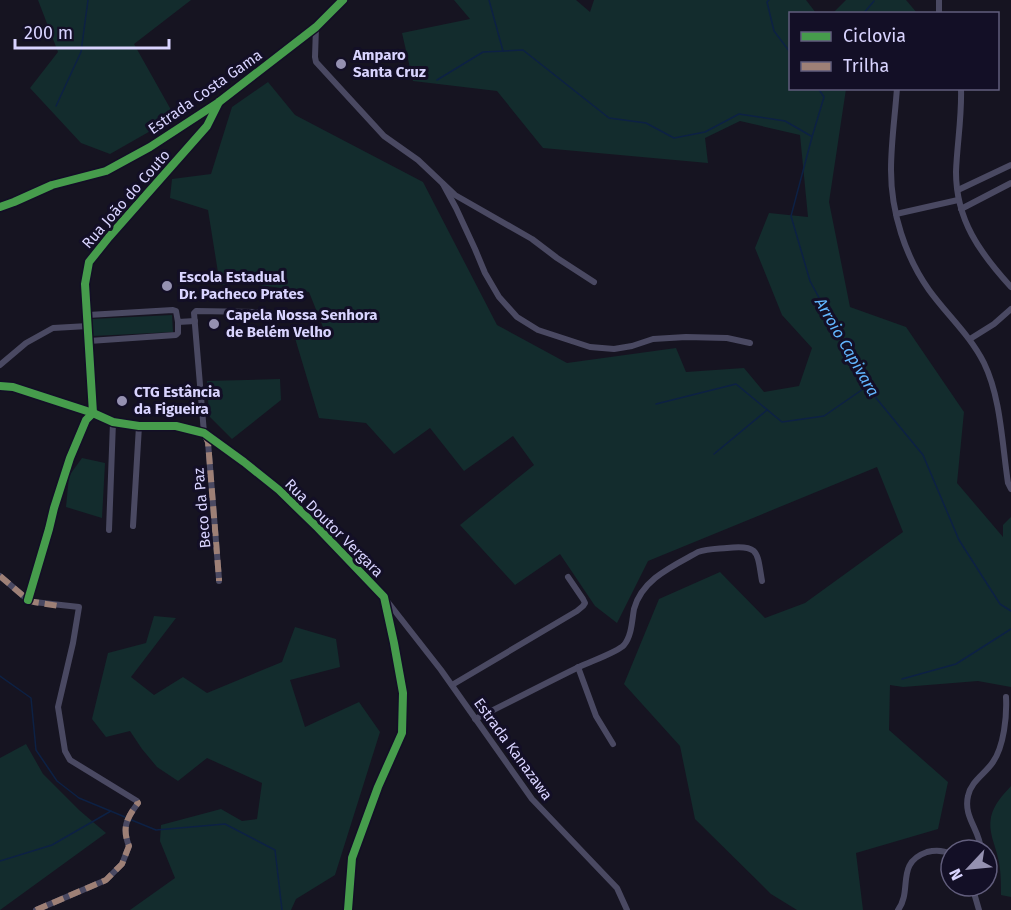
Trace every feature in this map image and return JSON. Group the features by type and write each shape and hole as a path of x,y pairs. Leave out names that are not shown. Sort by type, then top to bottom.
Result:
{"main road":[{"name":"Estrada Costa Gama","path":"0,207 52,185 106,171 150,147 219,102 316,27 343,0"},
{"name":"Rua Doutor Vergara","path":"0,386 13,387 93,413 113,422 139,426 176,426 204,433 279,490 384,597"},
{"path":"348,910 352,858 378,788 402,734 403,693 384,597"}],"street":[{"path":"316,27 316,62 384,136 418,160 455,195 521,232 594,282"},
{"path":"897,90 891,170 896,214 908,252 923,281 970,339 984,364 993,390 1008,483 1011,489"},
{"path":"962,90 956,173 958,200 970,231 982,253 1011,287"},
{"name":"Rua João do Couto","path":"93,413 85,284 89,262 207,126 219,102"},
{"path":"958,190 1008,167 1011,182 961,209"},
{"path":"443,184 466,228 485,273 499,297 517,317 538,330 590,347 614,349 653,339 686,337 727,338 750,343"},
{"path":"896,214 958,200"},
{"path":"970,339 987,329 1011,309"},
{"path":"88,315 173,310 176,311 178,322 176,335 89,341"},
{"path":"178,322 195,321 196,311 259,312"},
{"name":"Beco da Paz","path":"195,321 204,433 208,442 219,581"},
{"path":"0,365 26,343 53,327 88,326"},
{"path":"28,600 70,458 86,420 93,413"},
{"path":"109,530 113,422"},
{"path":"134,525 139,426"},
{"path":"475,719 578,667 618,650 629,636 635,606 648,585 662,572 698,552 748,547 758,557 762,581"},
{"path":"0,576 28,600 79,607 58,707 64,751 70,760 138,803 128,817 125,837 129,846 122,864 106,880 36,910"},
{"path":"452,685 583,606 585,603 583,599 568,577"},
{"name":"Estrada Kanazawa","path":"384,597 452,685 532,799 617,888 627,910"},
{"path":"578,667 596,716 614,744"},
{"path":"980,838 969,816 968,795 996,755 1003,730 1006,697"},
{"path":"898,910 904,900 907,870 914,861 929,852 939,851"}],"green space":[{"path":"38,0 191,0 134,44 175,117 110,154 81,143 30,88 58,52"},
{"path":"454,0 576,0 590,12 594,0 806,0 815,12 789,12 789,90 846,90 829,202 850,307 906,327 964,412 957,483 1003,537 1003,525 1011,517 1011,687 978,681 903,687 890,685 889,730 948,782 938,829 856,853 863,910 797,910 771,894 695,819 680,746 624,684 659,599 720,572 765,618 805,603 903,532 877,467 648,561 617,623 595,606 560,554 515,585 460,525 534,465 513,436 464,471 430,428 394,454 366,423 319,418 295,338 325,332 309,292 246,283 220,285 208,210 170,198 172,179 211,174 232,107 268,82 295,115 423,182 497,325 567,363 676,348 686,372 744,368 764,392 799,386 812,348 782,315 755,248 769,213 808,217 800,135 740,121 705,138 708,163 543,148 497,91 413,81 402,33 470,19"},
{"path":"846,0 906,0 916,12 834,12"},
{"path":"172,315 173,332 93,336 92,319"},
{"path":"280,379 281,400 232,439 209,416 207,381"},
{"path":"82,458 105,463 102,518 66,507 69,476"},
{"path":"154,616 176,618 131,677 154,695 183,677 207,693 282,662 295,627 336,639 340,667 290,680 305,727 359,702 380,732 335,875 296,899 291,910 130,910 175,878 160,841 161,825 221,809 242,821 257,819 262,783 207,758 178,781 157,767 130,731 106,737 92,719 108,653 146,643"},
{"path":"26,744 43,774 106,833 0,910 0,758"},
{"path":"1011,786 1011,897 1001,895 999,838 992,838 990,822 992,812"}],"waterway":[{"path":"56,106 81,52 88,0"},
{"path":"489,0 503,51"},
{"name":"Arroio Capivara","path":"769,0 767,2 774,31 789,51"},
{"path":"865,12 874,1"},
{"path":"437,80 483,52 523,50 609,118 646,123 674,138 705,132 739,114 785,121 811,136"},
{"name":"Arroio Capivara","path":"819,90 824,97 791,216 810,281 867,387 923,455 959,540 1000,604 1011,611"},
{"path":"656,404 736,384 782,422 824,416 866,387"},
{"path":"714,454 767,410"},
{"path":"902,679 956,664 1011,629"},
{"path":"0,676 31,698 36,750 57,781 79,798 125,817"},
{"path":"0,861 52,845 111,811"},
{"path":"129,819 156,830 225,824 275,850 282,910"}],"marked path":[{"path":"205,435 208,442 219,581"},
{"path":"0,576 28,600 59,606"},
{"path":"36,910 106,880 122,864 129,846 126,824 137,801"}],"cycle path":[{"path":"0,207 52,185 106,171 150,147 219,102 316,27 343,0"},
{"path":"28,600 70,458 86,420 93,413 85,284 89,262 207,126 219,102"},
{"path":"0,386 13,387 93,413 113,422 139,426 176,426 204,433 279,490 384,597 403,693 402,733 378,787 352,858 348,910"}],"place":[{"name":"Amparo Santa Cruz","path":"341,64"},
{"name":"Escola Estadual Dr. Pacheco Prates","path":"167,286"},
{"name":"Capela Nossa Senhora de Belém Velho","path":"214,324"},
{"name":"CTG Estância da Figueira","path":"122,401"}]}
